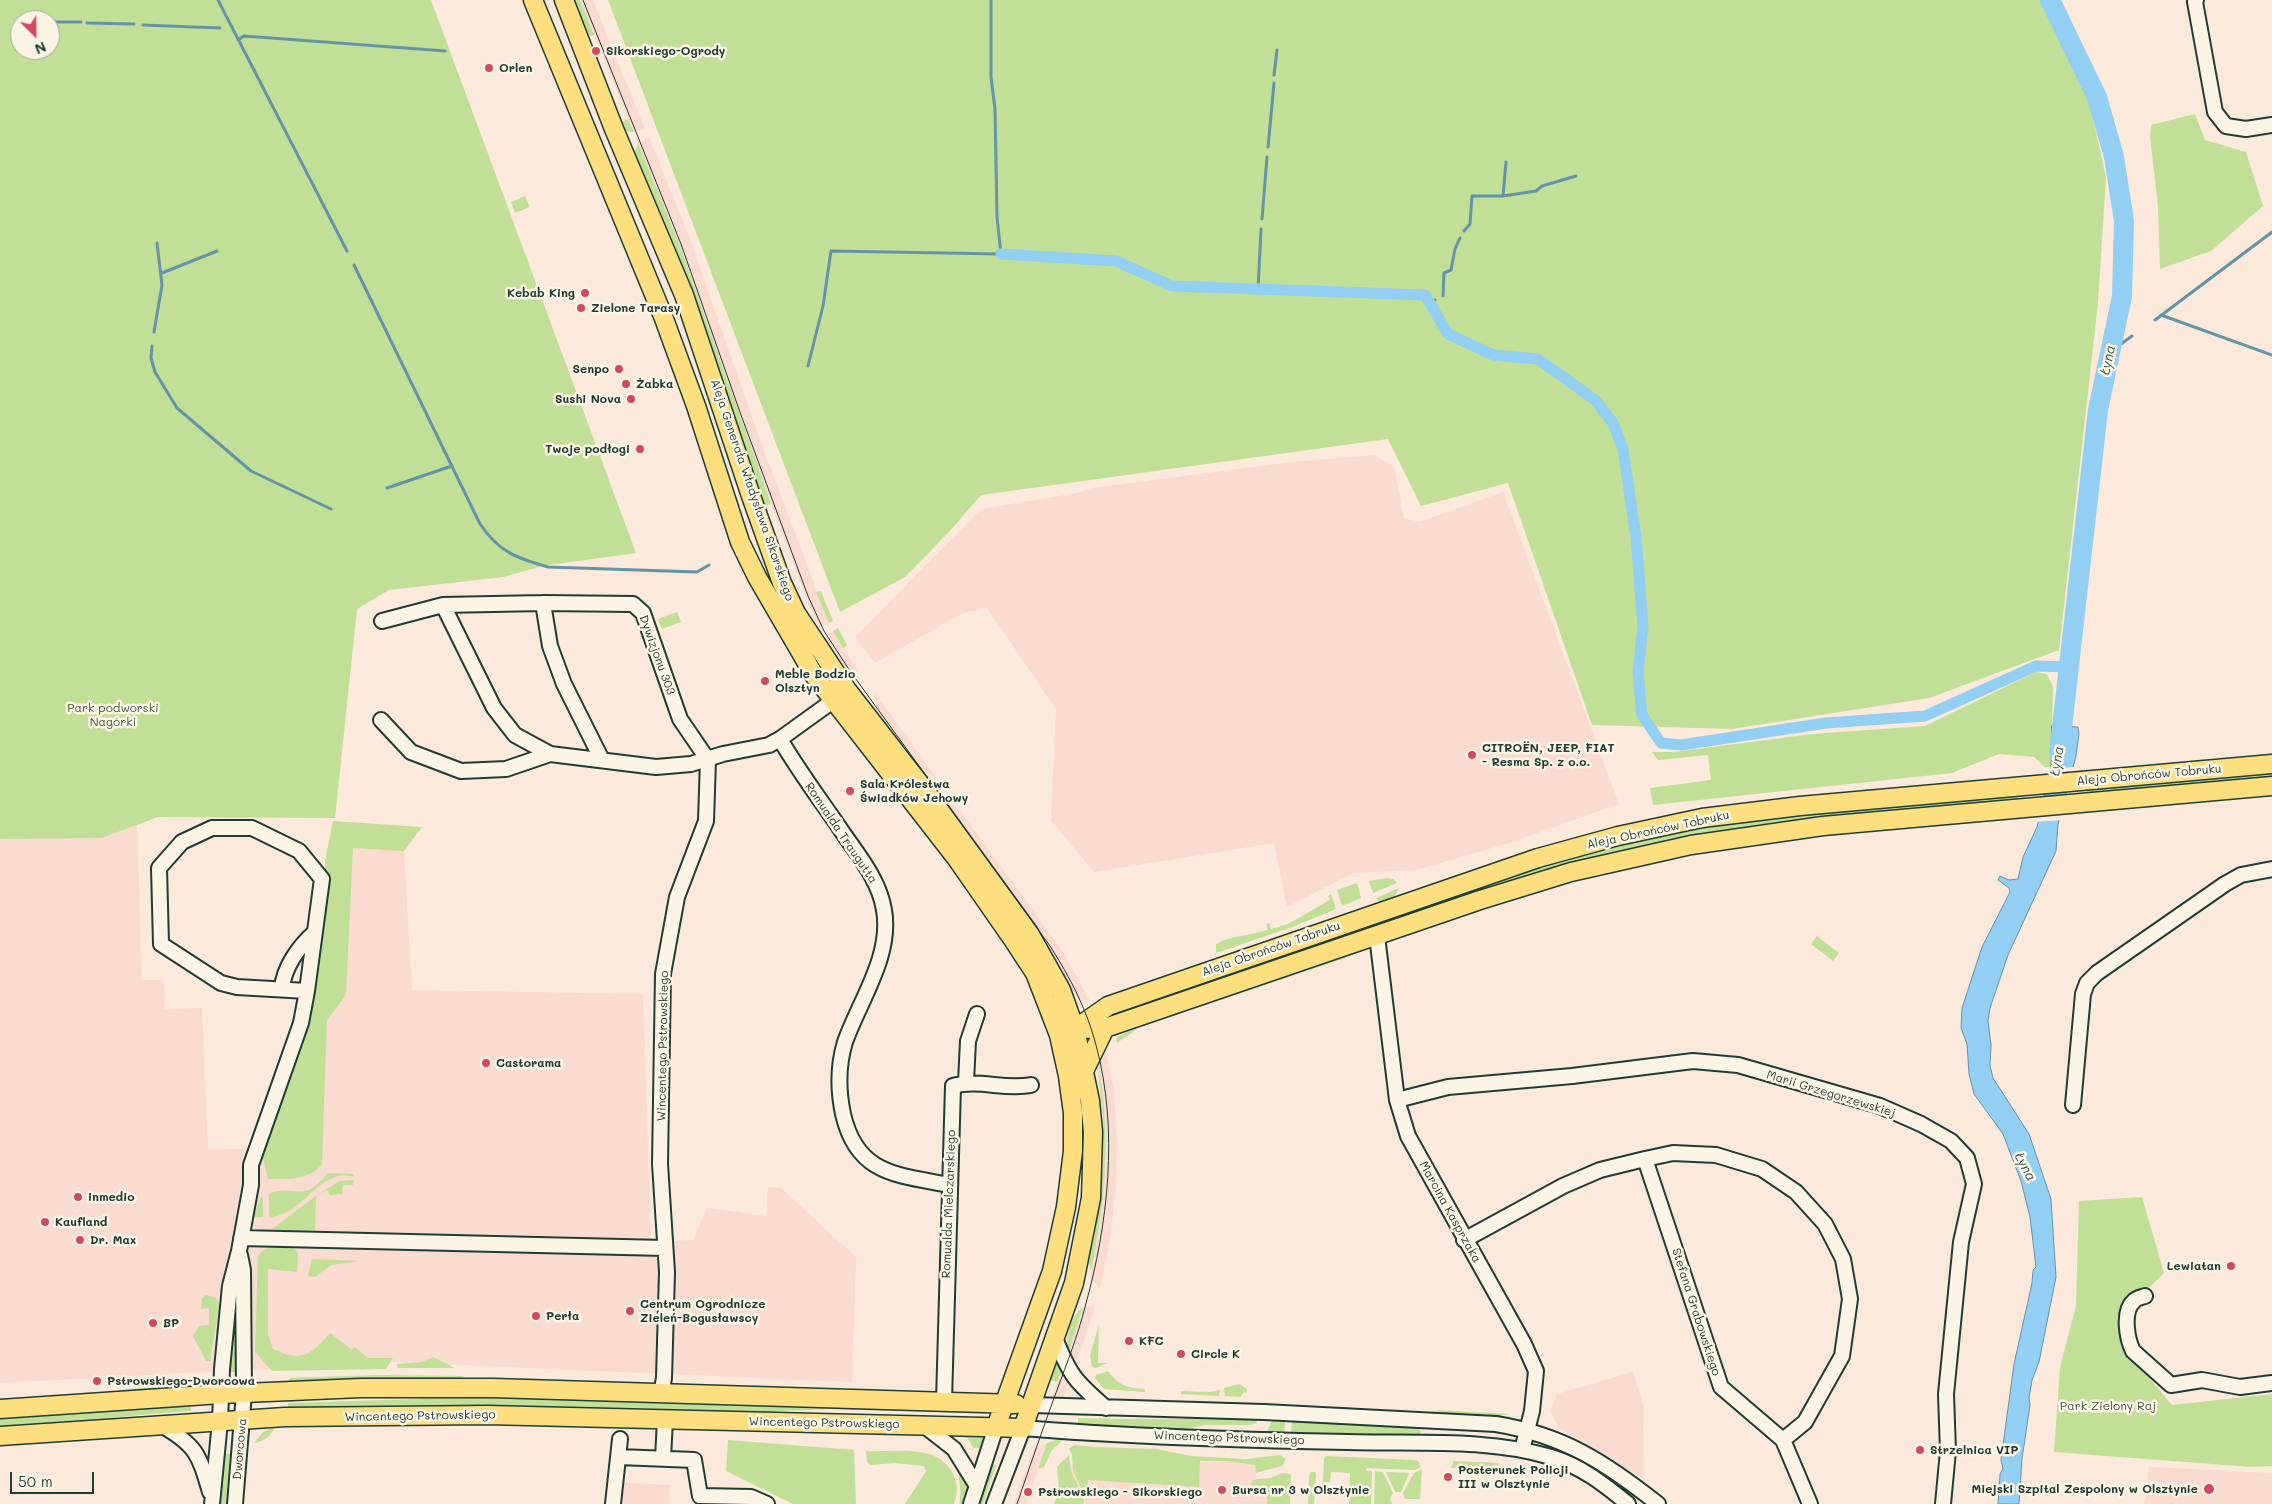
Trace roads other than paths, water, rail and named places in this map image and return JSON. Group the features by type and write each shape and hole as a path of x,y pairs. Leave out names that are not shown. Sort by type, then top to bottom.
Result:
{"main road":[{"name":"Aleja Generała Władysława Sikorskiego","path":"533,0 663,316 696,406 740,542 769,599 814,675 957,859 1012,938 1035,974 1085,1069 1093,1132 1091,1198 1074,1283 1023,1428"},
{"name":"Aleja Generała Władysława Sikorskiego","path":"564,0 614,129 684,294 782,583 800,620 848,690 927,793 1029,932 1061,990 1067,1032 1068,1076 1073,1113 1070,1180 1052,1271 996,1427"},
{"name":"Aleja Obrońców Tobruku","path":"1067,1032 1108,1006 1397,905 1565,849 1702,818 1800,806 2272,764"},
{"name":"Aleja Obrońców Tobruku","path":"1067,1032 1105,1028 1480,900 1571,872 1691,845 1823,826 2272,786"},
{"path":"1085,1069 1105,1028"},
{"name":"Wincentego Pstrowskiego","path":"0,1409 221,1394 361,1388 493,1388 1032,1404"},
{"name":"Wincentego Pstrowskiego","path":"161,1425 242,1420 487,1415 922,1424 1023,1428"},
{"path":"0,1436 161,1425"}],"street":[{"path":"2196,0 2215,112 2226,126 2246,129 2272,125"},
{"path":"543,603 550,646 564,684 602,760"},
{"name":"Dywizjonu 303","path":"382,621 443,605 633,604 643,613 680,719 708,760"},
{"path":"443,605 494,708 515,735 550,754 656,767 691,764 723,754 769,745 848,690"},
{"path":"381,720 411,752 461,771 506,769 550,754"},
{"name":"Romualda Traugutta","path":"780,739 796,766 872,875 884,908 886,924 882,949 845,1043 841,1060 840,1093 851,1139 859,1152 869,1162 881,1168 898,1175 950,1185"},
{"name":"Wincentego Pstrowskiego","path":"661,1394 664,1378 667,1272 660,1164 663,974 677,898 706,821 708,760"},
{"path":"221,1394 230,1286 251,1185 251,1165 301,1023 307,991 322,879 299,851 252,828 212,828 182,842 159,868 161,944 221,983 237,986 307,991"},
{"path":"2074,1105 2083,994 2087,983 2097,973 2225,884 2241,875 2272,869"},
{"path":"282,988 283,976 303,942 315,932"},
{"name":"Marcina Kasprzaka","path":"1377,936 1397,1100 1408,1136 1464,1240 1524,1344 1536,1371 1528,1430 1522,1450"},
{"path":"977,1014 968,1041 966,1082 1018,1087 1031,1085"},
{"name":"Marii Grzegorzewskiej","path":"1397,1100 1448,1087 1572,1076 1693,1061 1738,1065 1880,1106 1921,1124 1951,1141 1968,1158 1974,1184 1961,1242 1946,1394 1948,1452 1943,1504"},
{"name":"Romualda Mielczarskiego","path":"944,1401 952,1086 966,1082"},
{"path":"1464,1240 1563,1186 1600,1170 1645,1158 1673,1153 1716,1155 1762,1169 1796,1192 1825,1224 1843,1259 1850,1299 1842,1356 1806,1422 1783,1440"},
{"name":"Stefana Grabowskiego","path":"1645,1158 1721,1387 1783,1440 1810,1504"},
{"path":"240,1245 665,1248"},
{"path":"240,1245 243,1270 244,1393"},
{"path":"2145,1296 2134,1300 2127,1312 2129,1344 2133,1351 2171,1385 2202,1380 2240,1387 2272,1383"},
{"path":"1055,1338 1070,1373 1080,1385 1106,1408"},
{"name":"Dworcowa","path":"235,1504 244,1393"},
{"name":"Dworcowa","path":"212,1503 221,1394"},
{"path":"1032,1404 1264,1412 1496,1424 1528,1430 1562,1441 1589,1455 1658,1504"},
{"path":"663,1458 665,1420"},
{"path":"1429,1444 1431,1420"},
{"path":"922,1424 954,1449 962,1459 977,1486"},
{"path":"161,1425 177,1434 194,1448 201,1461 212,1503"},
{"path":"971,1504 996,1427"},
{"path":"994,1504 1023,1428"},
{"name":"Wincentego Pstrowskiego","path":"1023,1428 1303,1441 1429,1444 1522,1450 1553,1458 1580,1469 1628,1504"},
{"path":"613,1504 620,1439"},
{"path":"619,1457 694,1460 700,1496 751,1497 767,1504"}],"water":[{"path":"2052,726 2078,727 2079,734 2076,756 2058,824 2056,851 2008,955 1990,1008 1988,1021 1991,1045 1990,1066 1993,1078 2029,1134 2051,1199 2056,1277 2039,1362 2032,1380 2029,1398 2030,1405 2022,1459 2019,1504 1998,1504 2000,1474 2003,1469 2001,1460 2014,1364 2032,1283 2033,1270 2036,1267 2030,1217 2021,1181 2003,1134 1974,1094 1969,1074 1967,1044 1961,1028 1962,1008 1982,947 2010,892 2009,888 1998,880 2000,876 2009,880 2018,879 2023,857 2037,827 2051,767"}],"waterway":[{"path":"218,0 347,251"},
{"path":"808,366 823,306 831,251 1001,254 997,217 995,109 991,77 991,0"},
{"name":"Łyna","path":"2050,0 2097,97 2114,157 2124,221 2122,296 2098,410 2059,754"},
{"path":"60,22 81,22"},
{"path":"87,23 134,24"},
{"path":"143,25 220,28"},
{"path":"238,40 244,36 445,51"},
{"path":"1274,75 1277,50"},
{"path":"1268,147 1274,83"},
{"path":"1262,219 1267,157"},
{"path":"1503,196 1506,162"},
{"path":"1464,231 1470,224 1472,196 1503,196 1536,191 1542,186 1576,176"},
{"path":"1258,290 1261,229"},
{"path":"2155,320 2272,232"},
{"path":"1443,296 1444,273 1451,270 1455,249 1460,238"},
{"path":"154,332 162,285 157,243"},
{"path":"162,273 217,251"},
{"path":"1001,254 1116,261 1172,286 1425,295 1448,334 1493,355 1538,359 1595,400 1613,423 1623,449 1636,538 1643,626 1638,672 1642,715 1661,743 1681,745 1826,723 1925,716 2036,666 2068,667"},
{"path":"354,265 480,524 501,548 517,557 548,567 697,572 709,565"},
{"path":"1429,302 1435,300"},
{"path":"2161,315 2272,355"},
{"path":"2110,352 2132,336"},
{"path":"152,346 151,358 155,372 177,408 251,471 331,509"},
{"path":"387,488 452,466"}],"tram line":[{"path":"583,0 681,244 741,415 808,596 824,631 850,671 1050,946 1077,994 1088,1019 1096,1045 1103,1077 1109,1144 1108,1177 1100,1243 1079,1328 1017,1504"}],"place":[{"name":"Sikorskiego-Ogrody","path":"596,51"},
{"name":"Orlen","path":"489,68"},
{"name":"Kebab King","path":"585,293"},
{"name":"Zielone Tarasy","path":"581,308"},
{"name":"Senpo","path":"619,369"},
{"name":"Żabka","path":"626,384"},
{"name":"Sushi Nova","path":"631,399"},
{"name":"Twoje podłogi","path":"640,449"},
{"name":"Meble Bodzio Olsztyn","path":"765,681"},
{"name":"CITROËN, JEEP, FIAT - Resma Sp. z o.o.","path":"1472,755"},
{"name":"Sala Królestwa Świadków Jehowy","path":"850,791"},
{"name":"Castorama","path":"486,1063"},
{"name":"inmedio","path":"78,1197"},
{"name":"Kaufland","path":"45,1222"},
{"name":"Dr. Max","path":"80,1240"},
{"name":"Lewiatan","path":"2231,1266"},
{"name":"Centrum Ogrodnicze Zieleń-Bogusławscy","path":"630,1311"},
{"name":"Perła","path":"536,1316"},
{"name":"BP","path":"153,1323"},
{"name":"KFC","path":"1129,1341"},
{"name":"Circle K","path":"1181,1354"},
{"name":"Pstrowskiego-Dworcowa","path":"97,1381"},
{"name":"Strzelnica VIP","path":"1920,1450"},
{"name":"Posterunek Policji III w Olsztynie","path":"1448,1477"},
{"name":"Miejski Szpital Zespolony w Olsztynie","path":"2209,1489"},
{"name":"Bursa nr 3 w Olsztynie","path":"1222,1490"},
{"name":"Pstrowskiego - Sikorskiego","path":"1028,1492"}],"park label":[{"name":"Park podworski Nagórki","path":"113,715"},
{"name":"Park Zielony Raj","path":"2108,1406"}]}
